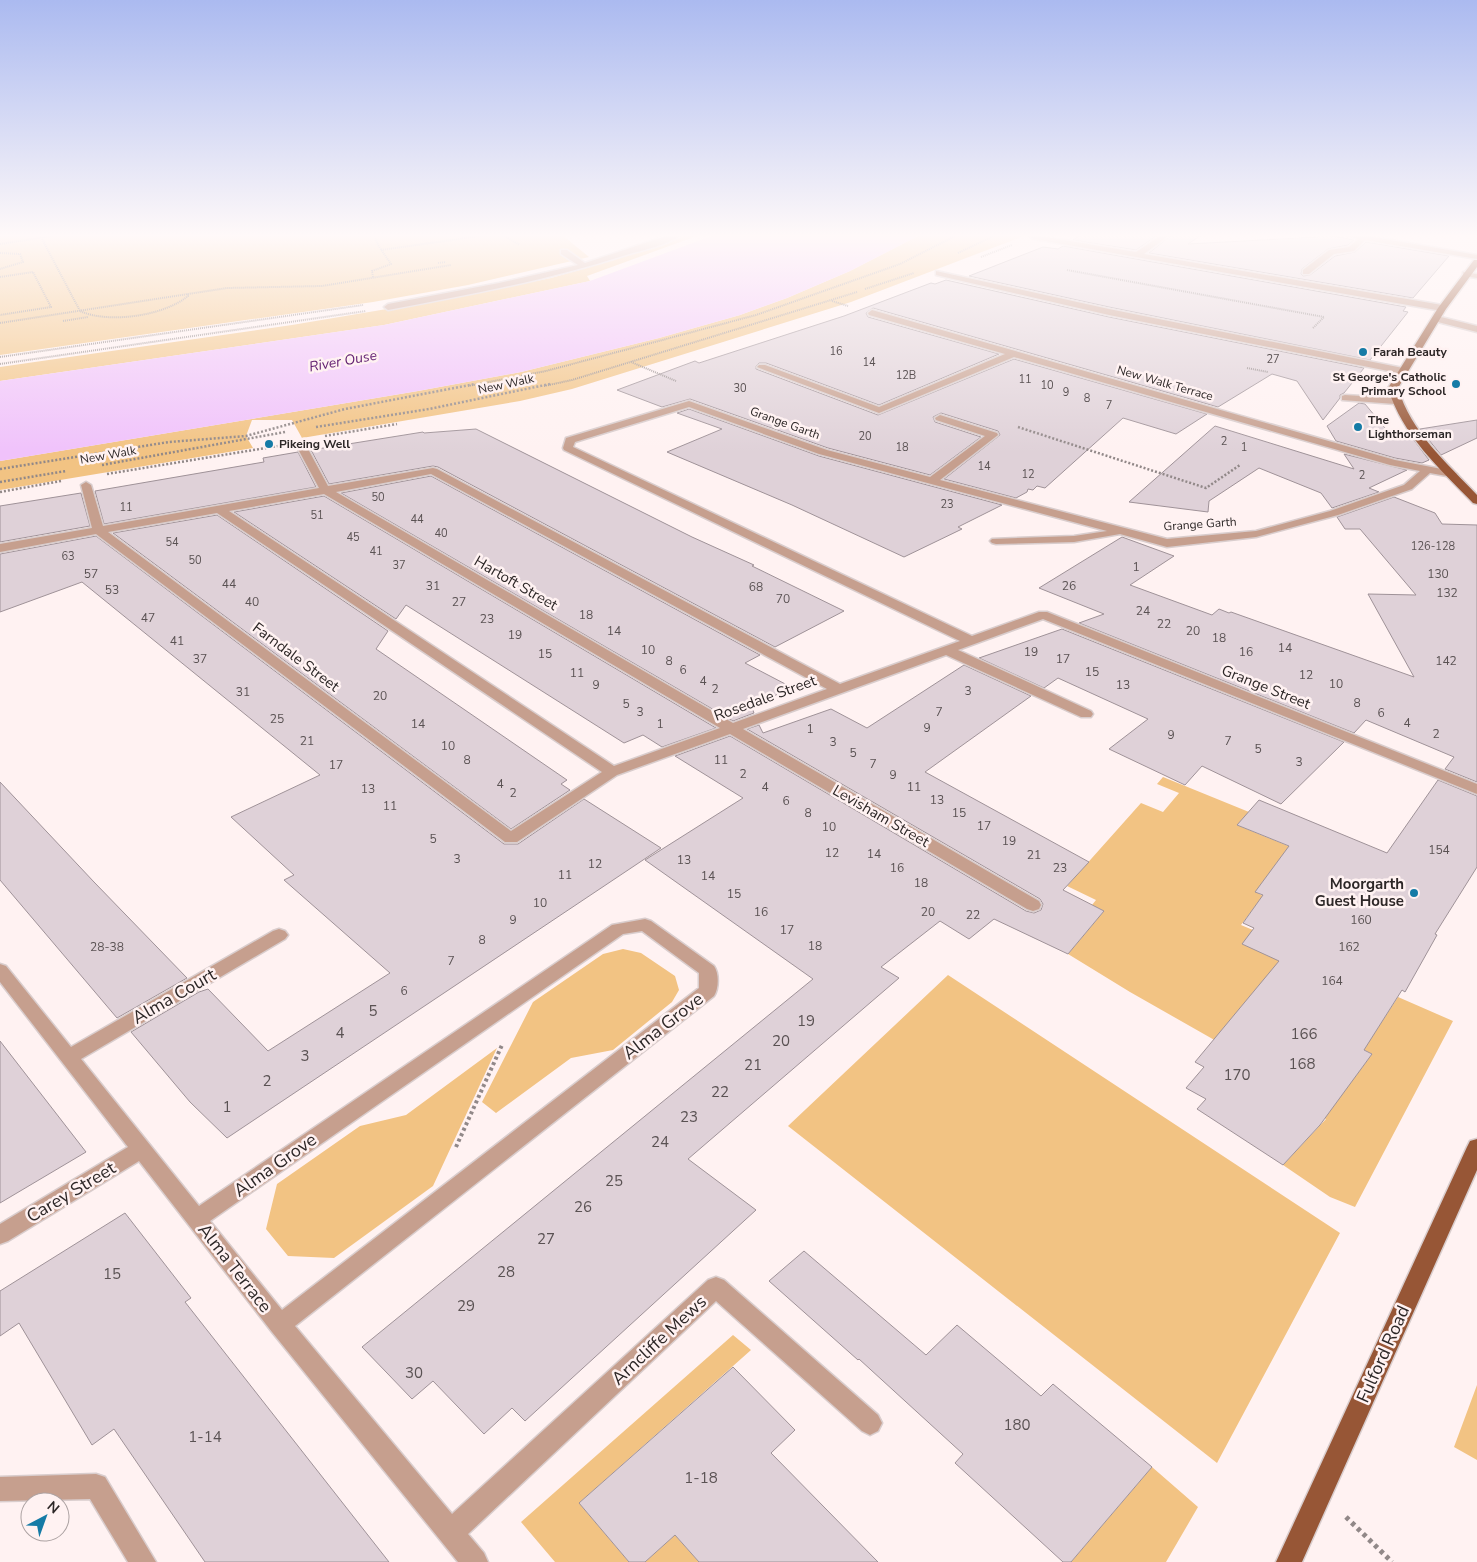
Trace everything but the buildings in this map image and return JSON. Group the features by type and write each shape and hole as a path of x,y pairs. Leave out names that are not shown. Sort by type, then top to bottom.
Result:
{"main road":[{"path":"1442,308 1437,319 1402,370 1393,388 1395,401 1419,438 1477,501"},
{"name":"Fulford Road","path":"1289,1562 1476,1151"}],"street":[{"path":"1085,307 1402,370"},
{"path":"1435,307 1442,308"},
{"name":"New Walk Terrace","path":"872,313 1394,463 1452,474"},
{"path":"1437,319 1477,329"},
{"path":"762,368 879,410 1015,353"},
{"path":"1346,398 1395,401"},
{"name":"Grange Garth","path":"972,641 568,448 570,440 689,404 823,452 1167,543 1256,534 1334,513 1408,487 1421,478 1428,469"},
{"path":"931,481 993,435 940,418"},
{"path":"304,449 325,490"},
{"path":"0,548 433,471 838,689"},
{"path":"86,485 99,531"},
{"name":"Hartoft Street","path":"325,490 730,728"},
{"path":"219,509 612,772"},
{"name":"Farndale Street","path":"99,531 511,838"},
{"path":"996,541 1074,539 1121,532"},
{"name":"Rosedale Street","path":"511,838 612,772 1044,615"},
{"name":"Grange Street","path":"1044,615 1477,789"},
{"path":"946,650 1086,714"},
{"name":"Levisham Street","path":"730,728 1032,904"},
{"name":"Alma Grove","path":"196,1220 618,930 646,926 708,970 708,991 280,1325"},
{"name":"Alma Court","path":"69,1056 279,935"},
{"name":"Alma Terrace","path":"0,970 280,1325 475,1562"},
{"name":"Carey Street","path":"0,1235 142,1148"},
{"name":"Arncliffe Mews","path":"451,1532 716,1287 870,1422"},
{"path":"0,1489 96,1486 143,1562"}],"path":[{"path":"0,315 51,307"},
{"path":"78,307 85,315 91,317"},
{"path":"0,323 106,307"},
{"path":"63,321 91,317 119,317 172,307"},
{"path":"0,357 346,307"},
{"path":"0,364 388,307"},
{"path":"0,469 169,442 246,436 345,409 546,371 756,315 779,307"},
{"name":"New Walk","path":"313,427 429,409 572,380 813,307"},
{"path":"1269,307 1324,317"},
{"path":"1294,349 1333,307"},
{"path":"631,362 659,374"},
{"path":"321,437 398,424"},
{"path":"1010,424 1206,488 1240,466"},
{"name":"New Walk","path":"96,466 285,432"},
{"path":"107,474 286,445"},
{"name":"New Walk","path":"0,482 67,471"},
{"path":"0,492 67,480"},
{"path":"455,1149 503,1043"},
{"path":"1321,1493 1392,1562"}],"shaded area":[{"path":"0,307 339,307 0,355"},
{"path":"399,307 469,307 384,325 0,381 0,367 292,325"},
{"path":"762,307 835,307 572,389 520,401 302,438 292,420 252,420 246,436 253,448 0,490 0,461 521,372 659,338"},
{"path":"1163,777 1249,812 1237,825 1300,851 1256,892 1263,896 1241,925 1253,930 1306,973 1294,990 1377,1029 1398,997 1453,1021 1355,1207 1330,1197 1283,1165 1326,1119 1283,1093 1290,1083 1130,992 1068,954 1104,911 1092,905 1096,900 1067,886 1141,803 1163,812 1179,793 1157,784","holes":["1283,1008 1372,1054 1355,1077"]},
{"path":"623,949 641,953 675,976 679,990 672,1002 613,1050 571,1058 496,1113 482,1102 533,1002 603,954"},
{"path":"948,975 1340,1233 1217,1463 788,1126"},
{"path":"497,1048 433,1186 334,1258 288,1256 266,1229 277,1184 360,1126 406,1115"},
{"path":"733,1335 751,1350 579,1503 629,1562 555,1562 521,1522"},
{"path":"1477,1385 1477,1460 1454,1447"},
{"path":"1152,1467 1198,1507 1166,1562 1071,1562"},
{"path":"675,1535 699,1562 645,1562"}],"water":[{"name":"River Ouse","path":"469,307 762,307 659,338 521,372 0,461 0,381 384,325"}],"place":[{"name":"Farah Beauty","path":"1363,352"},
{"name":"St George's Catholic Primary School","path":"1456,384"},
{"name":"The Lighthorseman","path":"1358,427"},
{"name":"Pikeing Well","path":"269,444"},
{"name":"Moorgarth Guest House","path":"1414,893"}]}
